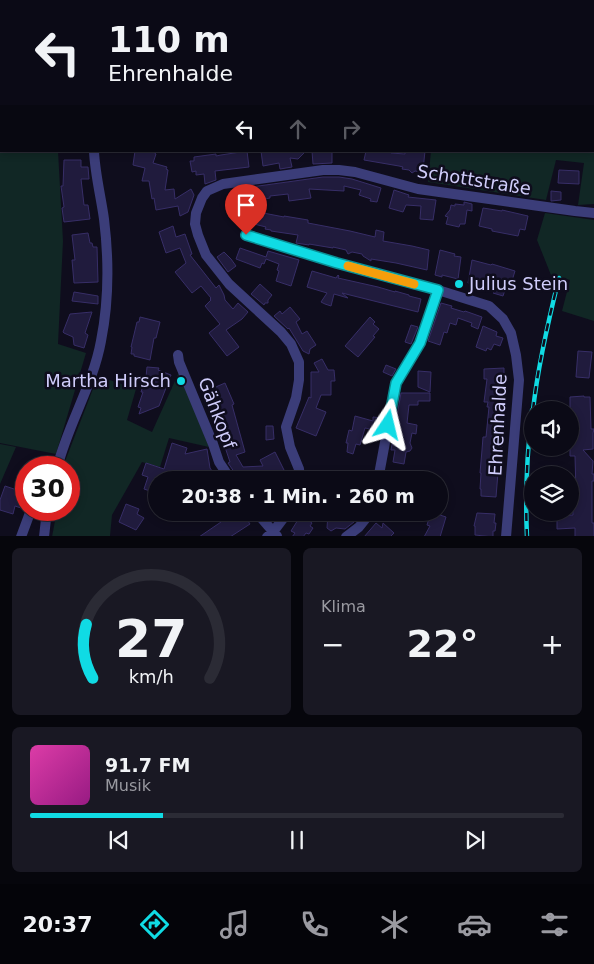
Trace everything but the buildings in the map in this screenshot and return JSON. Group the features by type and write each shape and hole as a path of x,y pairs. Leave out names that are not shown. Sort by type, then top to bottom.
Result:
{"street":[{"path":"60,456 96,365 105,321 108,291 108,258 94,152"},
{"name":"Schottstraße","path":"299,471 290,447 286,427 296,398 299,362 291,344 281,332 229,284 206,255 195,224 198,205 207,191 223,184 323,170 339,170 367,175 418,189 575,212 594,213"},
{"name":"Ehrenhalde","path":"246,235 489,306 503,319 510,333 516,355 519,380 506,536"},
{"path":"380,471 396,383 420,343 438,290"},
{"name":"Gähkopf","path":"178,355 219,462 225,471"},
{"path":"21,536 27,521"},
{"path":"44,536 46,521"},
{"path":"263,521 273,535 282,521"},
{"path":"346,536 359,528 364,521"}],"green space":[{"path":"0,152 58,152 63,241 58,344 86,353 56,454 0,443"},
{"path":"431,152 594,152 594,204 578,205 584,163 556,160 546,200 428,182"},
{"path":"545,213 594,220 594,321 562,311 570,280 551,275 537,240"},
{"path":"179,372 209,447 169,438 160,467 142,462 112,515 110,536 52,536 55,521 80,521 80,456 67,456 98,376 136,389 127,420 152,432"},
{"path":"0,444 16,447 0,484"}],"railway":[{"path":"534,401 544,344 559,278"},
{"path":"527,536 528,456"}],"slow traffic":[{"path":"348,266 414,284"}],"place":[{"name":"Julius Stein","path":"459,284"},
{"name":"Martha Hirsch","path":"181,381"}],"route":[{"path":"246,235 337,263 438,290 420,343 396,383 388,425"}]}
